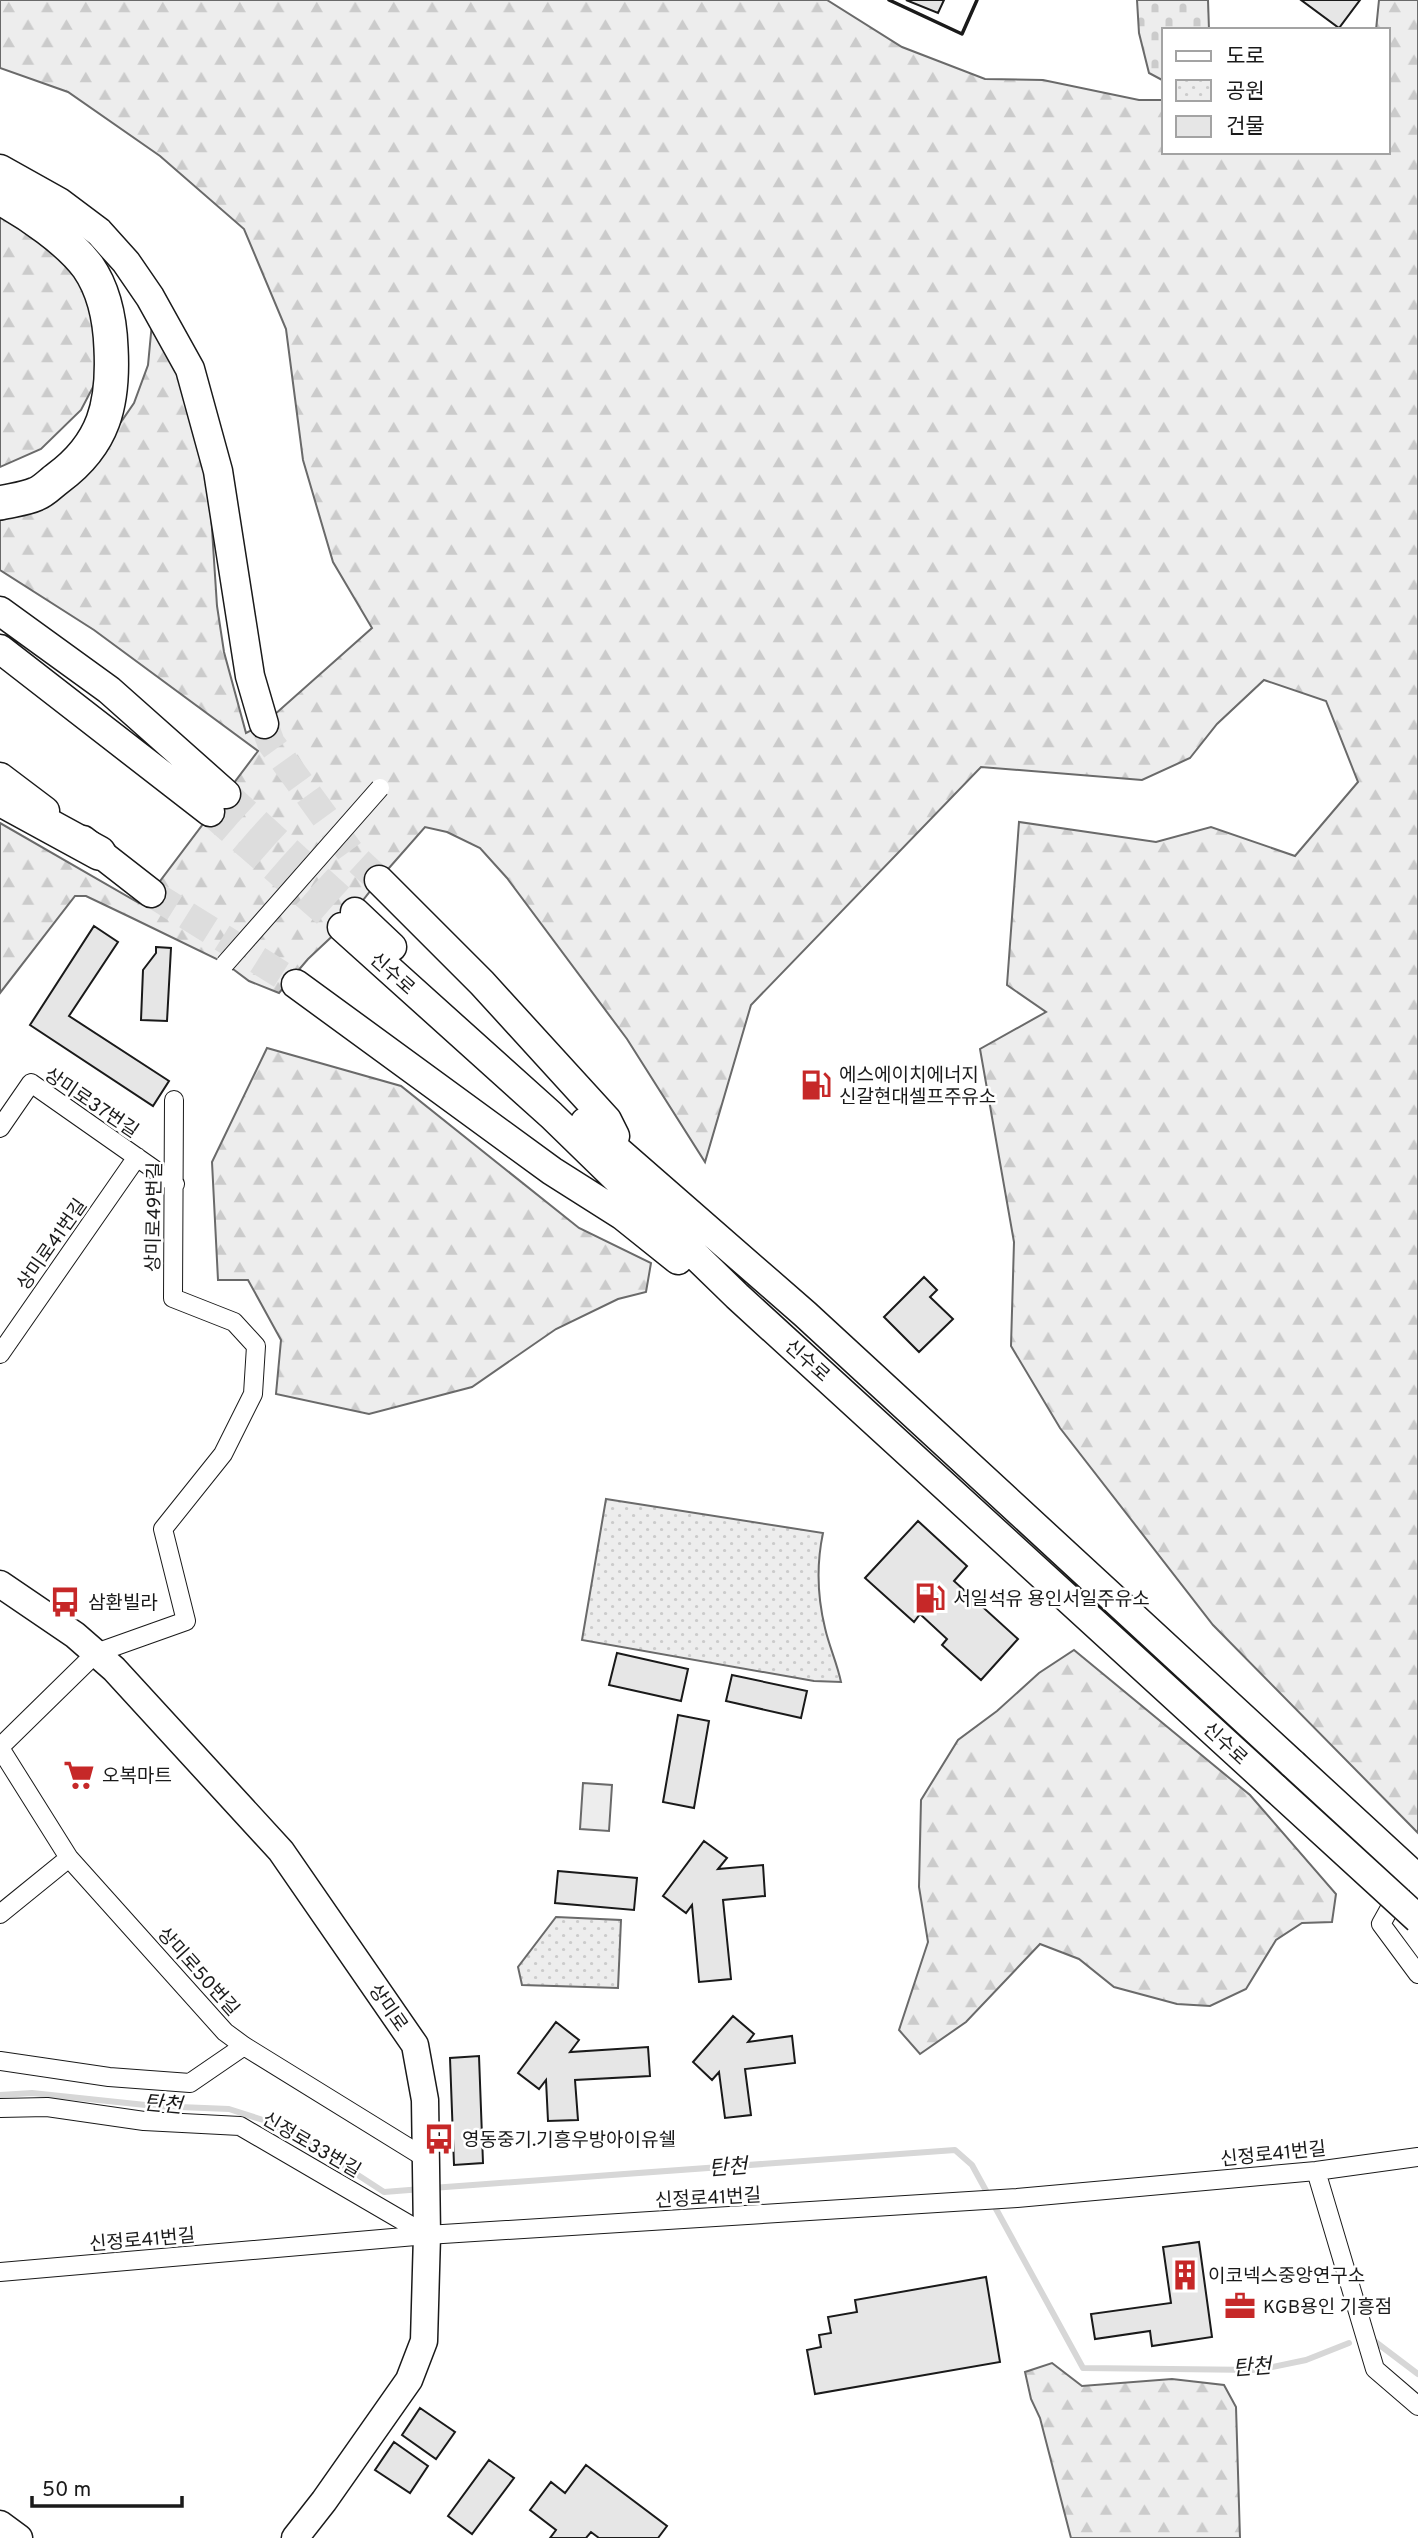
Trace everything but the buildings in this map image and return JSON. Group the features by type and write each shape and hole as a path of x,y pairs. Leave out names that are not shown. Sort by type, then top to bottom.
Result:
{"highway":[{"path":"0,198 48,230 88,267 104,301 113,371 110,405 103,424 78,463 37,494 0,503"},
{"path":"0,799 99,853"}],"main road":[{"path":"0,169 59,202 99,232 126,262 150,297 190,369 218,471 250,676 264,724"},
{"path":"0,611 109,690 218,803 0,649"},
{"path":"0,777 151,893"},
{"path":"379,880 482,983 607,1120 625,1157"},
{"name":"신수로","path":"1418,1879 805,1314 480,1029 349,920 737,1296 1418,1919"},
{"path":"296,984 552,1171 623,1216 693,1272 737,1296"}],"street":[{"path":"225,964 380,788"},
{"name":"상미로37번길","path":"0,1128 31,1083 175,1184"},
{"name":"상미로49번길","path":"96,1653 186,1620 163,1530 223,1454 253,1394 256,1346 234,1322 173,1298 174,1100"},
{"name":"상미로41번길","path":"0,1354 137,1157"},
{"name":"상미로","path":"0,1584 75,1636 114,1669 281,1851 415,2045 425,2100 427,2159 424,2341 409,2380 295,2538"},
{"name":"상미로50번길","path":"96,1653 0,1747 69,1858 225,2032 427,2159"},
{"path":"0,1913 69,1858"},
{"path":"1418,1860 1381,1924 1418,1974"},
{"path":"0,2061 109,2077 190,2082 244,2046"},
{"name":"신정로33번길","path":"0,2108 47,2106 144,2121 240,2126 427,2235"},
{"name":"신정로41번길","path":"0,2272 427,2235 1017,2198 1316,2171 1418,2157"},
{"path":"1316,2171 1375,2369 1418,2406"},
{"path":"0,2524 19,2538"}],"green space":[{"path":"0,0 827,0 902,47 985,79 1043,80 1139,100 1162,100 1162,154 1390,154 1390,28 1376,28 1379,0 1418,0 1418,1833 1213,1625 1060,1428 1011,1346 1014,1242 980,1049 1046,1012 1007,985 1019,822 1156,842 1211,827 1295,856 1358,782 1326,701 1264,680 1217,724 1190,758 1142,780 981,767 751,1005 705,1162 627,1039 507,878 480,848 447,832 425,827 342,927 308,959 279,993 249,981 225,963 86,896 75,896 0,993 0,823 139,903 151,893 258,751 94,630 0,570 0,509 110,438 134,403 148,365 152,323 159,311 209,483 217,606 224,652 246,733 264,724 372,628 333,562 303,460 286,329 244,229 160,156 68,92 0,68"},
{"path":"1137,0 1208,0 1209,28 1162,28 1162,80 1149,73 1139,33"},
{"path":"0,211 80,261 103,368 81,410 41,449 0,467"},
{"path":"267,1048 401,1086 579,1228 651,1263 646,1292 618,1299 556,1329 472,1387 369,1414 276,1394 281,1340 248,1280 218,1280 212,1162"},
{"path":"606,1499 823,1533 818,1569 820,1604 841,1682 814,1681 582,1640"},
{"path":"1074,1650 1250,1795 1336,1894 1332,1922 1302,1923 1276,1940 1246,1989 1210,2006 1177,2004 1114,1987 1079,1959 1040,1944 966,2022 920,2054 899,2030 928,1942 919,1887 921,1800 958,1740 997,1711 1039,1673"},
{"path":"583,1783 612,1785 609,1831 580,1829"},
{"path":"556,1917 621,1920 618,1988 522,1985 518,1967"},
{"path":"1052,2363 1082,2386 1172,2379 1224,2385 1236,2407 1240,2538 1071,2538 1040,2418 1031,2399 1025,2372"}],"waterway":[{"name":"탄천","path":"0,2095 32,2093 155,2106 229,2109 263,2120 301,2138 384,2192 422,2189"},
{"name":"탄천","path":"432,2188 955,2150 972,2165 1083,2368 1258,2370 1306,2360 1349,2343"},
{"name":"탄천","path":"1369,2337 1418,2374"}],"tunnel":[{"path":"264,724 271,743 353,856 379,880"},
{"path":"226,794 355,912"},
{"path":"210,812 342,927"},
{"path":"151,893 296,984"}],"wall":[{"path":"889,0 962,34 977,0"}],"place":[{"name":"에스에이치에너지 신갈현대셀프주유소","path":"816,1085"},
{"name":"서일석유 용인서일주유소","path":"930,1598"},
{"name":"삼환빌라","path":"65,1602"},
{"name":"오복마트","path":"79,1775"},
{"name":"영동중기.기흥우방아이유쉘","path":"439,2139"},
{"name":"이코넥스중앙연구소","path":"1185,2275"},
{"name":"KGB용인 기흥점","path":"1240,2306"}]}
